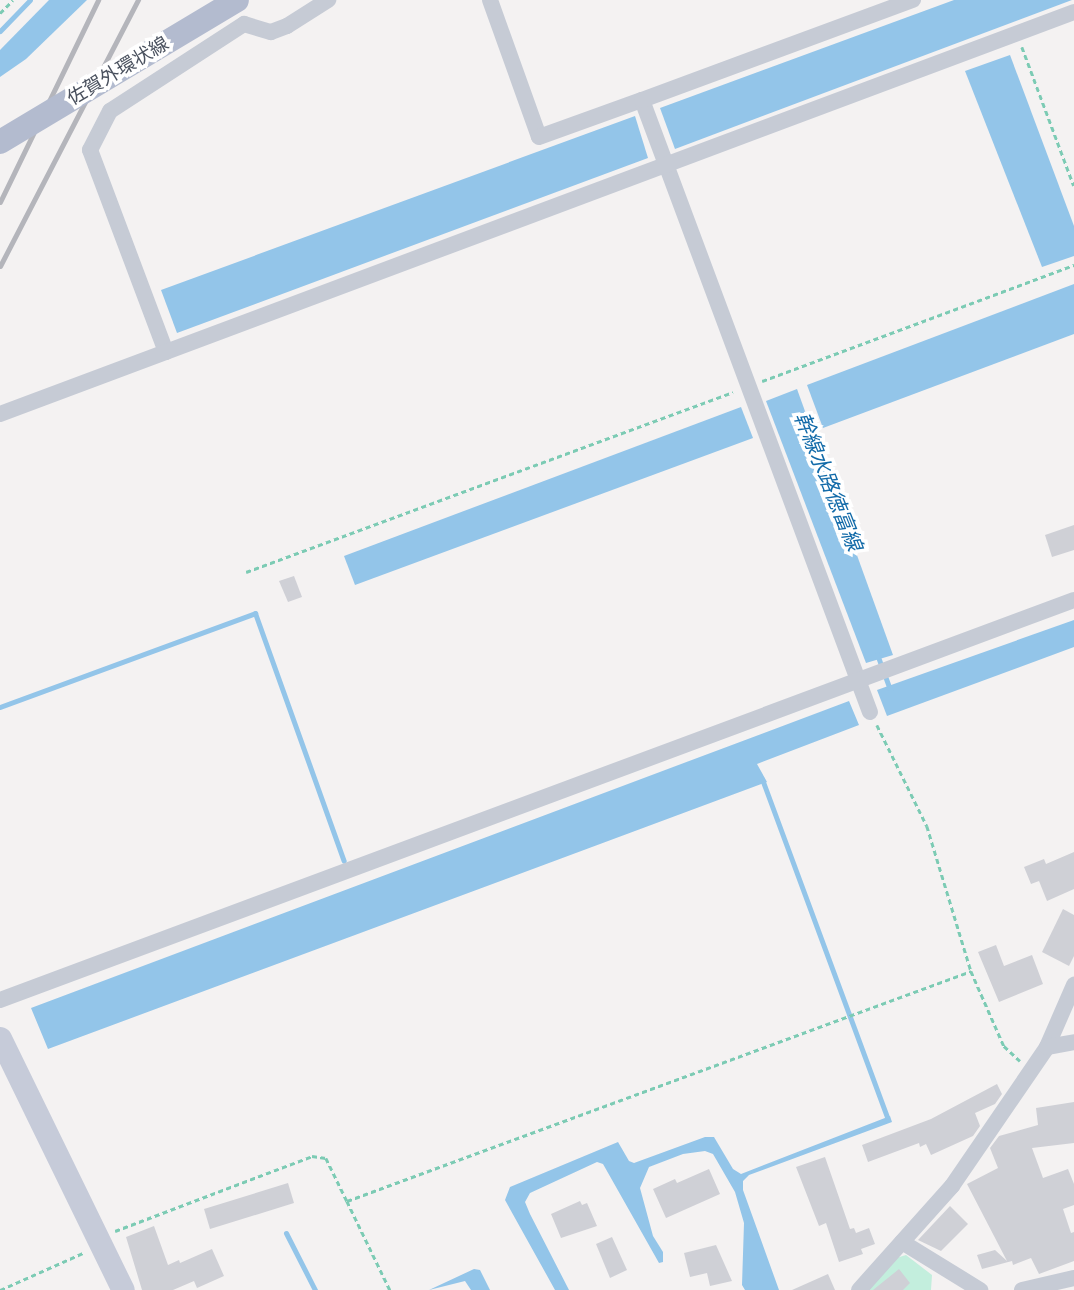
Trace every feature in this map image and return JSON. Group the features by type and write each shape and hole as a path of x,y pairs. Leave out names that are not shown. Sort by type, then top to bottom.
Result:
{"main road":[{"name":"佐賀外環状線","path":"0,142 237,0"}],"street":[{"path":"166,352 90,150 110,111 244,24 271,32 287,26 328,0"},
{"path":"490,0 539,137 913,0"},
{"path":"0,414 666,167 1074,12"},
{"path":"642,100 761,420 865,677 867,705"},
{"path":"0,1000 1074,600"},
{"path":"859,1290 951,1186 1047,1046 1074,985"},
{"path":"0,1038 123,1290"},
{"path":"1047,1046 1074,1042"},
{"path":"902,1242 980,1290"},
{"path":"1022,1290 1074,1278"}],"path":[{"path":"0,13 13,0"},
{"path":"1017,34 1074,186"},
{"path":"246,572 1074,265"},
{"path":"867,705 926,826 971,971 1004,1046 1030,1071"},
{"path":"346,1201 971,971"},
{"path":"0,1290 87,1251 114,1231 312,1156 326,1157 390,1290"}],"green space":[{"path":"906,1255 932,1275 931,1290 863,1290 893,1259"}],"water":[{"path":"49,0 87,0 26,59 0,77 0,50"},
{"path":"954,0 1072,0 675,149 660,108"},
{"path":"1010,55 1074,226 1074,256 1042,267 965,71"},
{"path":"635,116 648,158 177,333 161,290"},
{"path":"1074,284 1074,334 823,428 807,385"},
{"path":"797,389 893,655 866,663 766,401"},
{"path":"741,407 753,438 355,585 344,556"},
{"path":"1074,620 1074,647 887,716 877,690"},
{"path":"849,701 859,725 757,764 767,782 48,1049 31,1008"},
{"path":"890,1116 892,1122 749,1175 743,1181 743,1190 779,1290 745,1290 742,1285 744,1223 735,1192 713,1154 705,1151 683,1154 649,1167 640,1188 653,1236 663,1252 663,1262 659,1263 603,1164 597,1162 530,1193 525,1202 569,1290 555,1290 505,1200 510,1187 618,1142 629,1161 634,1163 705,1137 714,1137 733,1169 741,1174"},
{"path":"474,1269 480,1270 490,1290 471,1290 465,1281 429,1290"}],"building":[{"path":"1074,525 1074,550 1052,557 1045,535"},
{"path":"294,576 302,597 288,602 279,581"},
{"path":"1074,852 1074,889 1047,901 1039,881 1031,884 1024,867 1044,859 1046,864"},
{"path":"1063,909 1074,915 1074,956 1069,966 1042,952"},
{"path":"996,945 1004,966 1032,955 1043,984 999,1002 978,952"},
{"path":"997,1084 1002,1094 995,1104 975,1113 980,1126 973,1136 931,1155 926,1144 920,1147 919,1143 868,1162 862,1145 931,1119"},
{"path":"1074,1102 1074,1143 1032,1148 1043,1178 1068,1169 1074,1184 1074,1205 1063,1209 1071,1233 1074,1232 1074,1261 1039,1274 1031,1258 1013,1265 1012,1261 982,1269 977,1255 995,1250 1007,1261 967,1184 998,1168 990,1148 999,1136 1038,1125 1036,1108"},
{"path":"825,1157 850,1229 854,1228 856,1233 869,1228 875,1244 861,1249 863,1254 839,1262 826,1223 819,1226 796,1167"},
{"path":"709,1169 720,1194 666,1218 653,1189 675,1179 677,1183"},
{"path":"288,1183 294,1203 210,1229 204,1209"},
{"path":"580,1201 582,1205 587,1203 597,1226 561,1238 551,1214"},
{"path":"950,1206 968,1224 941,1251 918,1240"},
{"path":"154,1226 168,1265 179,1260 180,1263 212,1249 224,1276 197,1288 194,1281 173,1290 142,1290 126,1237"},
{"path":"612,1237 627,1270 610,1278 596,1244"},
{"path":"716,1245 732,1281 710,1286 707,1273 690,1277 684,1253"},
{"path":"899,1269 910,1283 903,1290 873,1290"},
{"path":"828,1274 835,1290 792,1290"}],"waterway":[{"path":"0,31 30,0"},
{"path":"0,707 255,613 344,861"},
{"name":"幹線水路徳富線","path":"877,654 890,690"},
{"path":"762,779 887,1117"},
{"path":"286,1233 315,1290"}],"railway":[{"path":"0,202 98,0"},
{"path":"0,266 138,0"}]}
